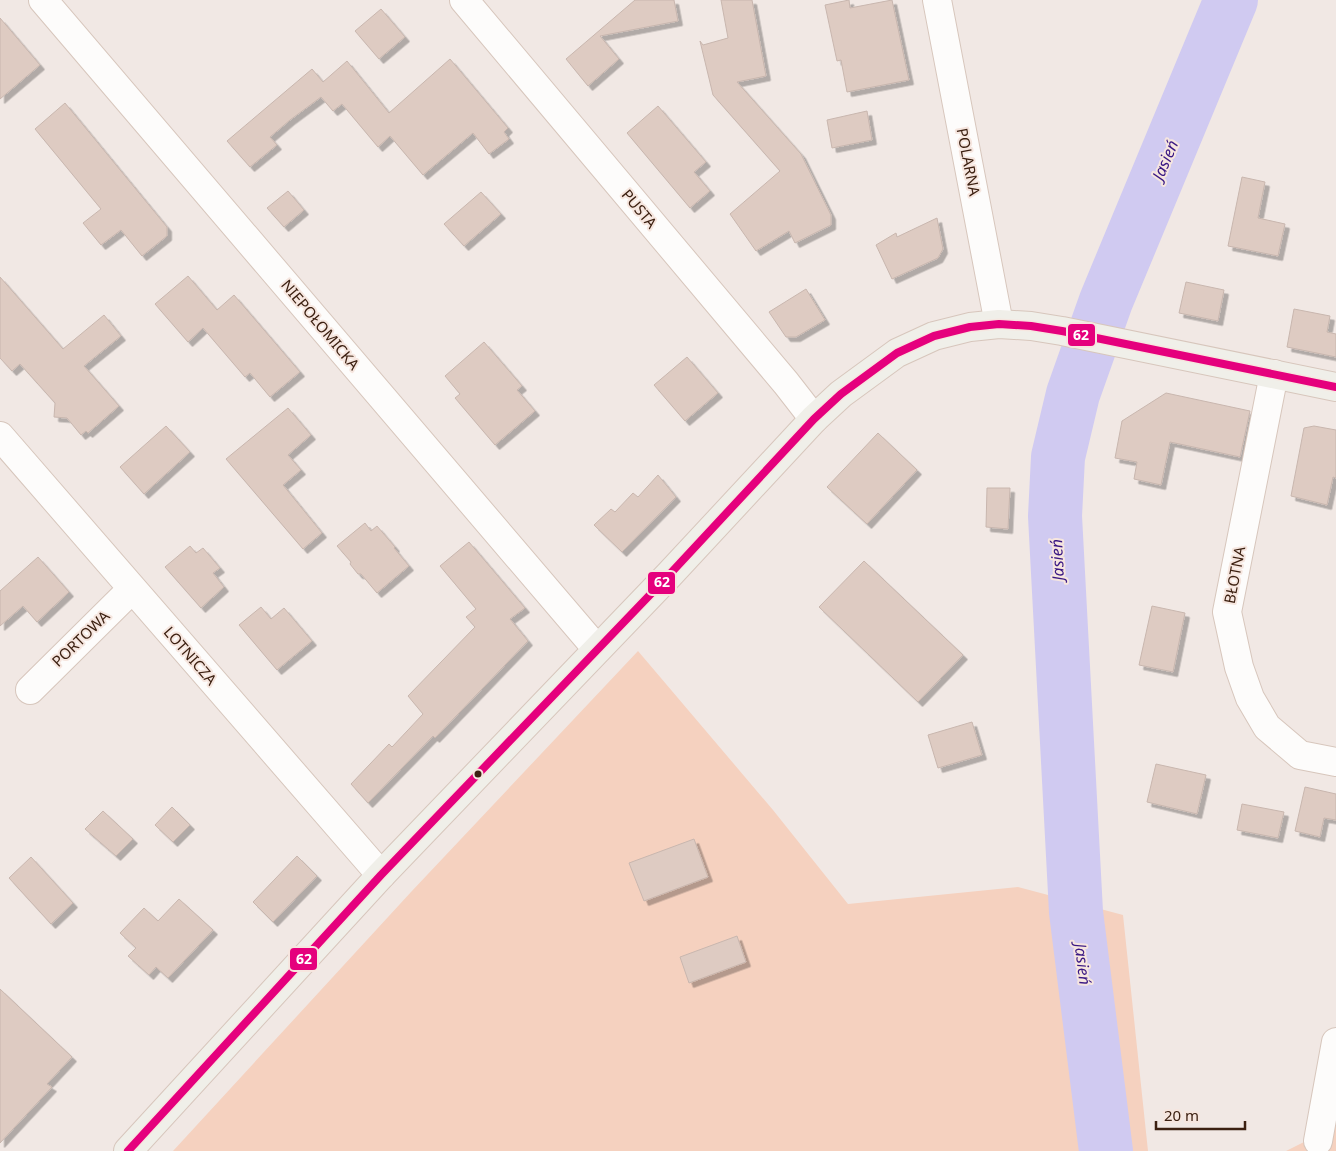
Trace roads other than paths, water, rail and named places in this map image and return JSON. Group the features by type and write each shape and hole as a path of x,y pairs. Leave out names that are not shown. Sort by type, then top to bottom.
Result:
{"street":[{"name":"NIEPOŁOMICKA","path":"43,0 597,650"},
{"name":"POLARNA","path":"937,0 999,324"},
{"name":"PUSTA","path":"469,2 814,419"},
{"path":"128,1151 380,876 675,568 814,419 841,394 897,353 934,336 970,327 999,324 1031,326 1336,387"},
{"name":"BŁOTNA","path":"1274,374 1228,612 1239,667 1250,698 1268,726 1300,755 1336,762"},
{"name":"LOTNICZA","path":"0,436 380,876"},
{"name":"PORTOWA","path":"30,690 132,589"},
{"path":"1318,1141 1336,1042"}],"waterway":[{"name":"Jasień","path":"1106,1151 1076,912 1055,516 1058,457 1073,394 1106,301 1231,0"}]}
